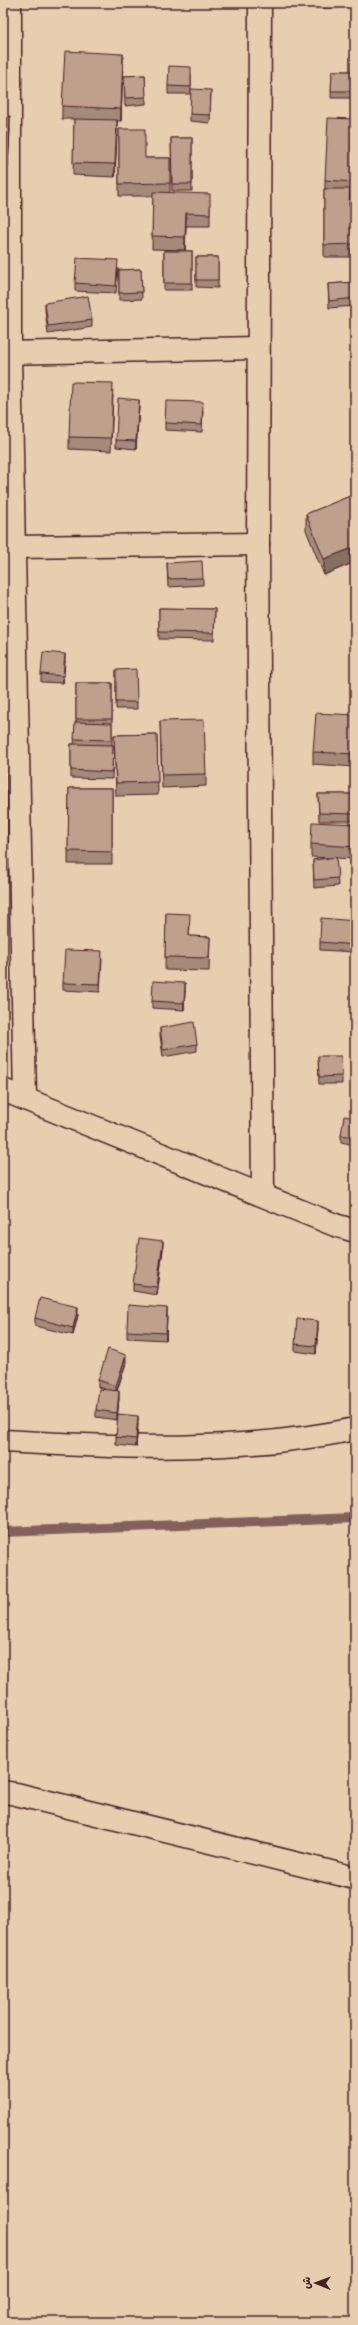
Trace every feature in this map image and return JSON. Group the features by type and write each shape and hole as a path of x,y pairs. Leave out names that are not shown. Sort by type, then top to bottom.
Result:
{"street":[{"path":"10,3 7,353 13,547 25,1099"},
{"path":"260,3 258,544 263,1195"},
{"path":"7,353 258,348"},
{"path":"13,547 258,544"},
{"path":"3,1090 355,1231"},
{"path":"3,1441 183,1446 256,1444 355,1429"},
{"path":"3,1792 355,1878"}],"building":[{"path":"65,51 123,54 121,109 62,106"},
{"path":"169,66 191,67 191,87 168,86"},
{"path":"332,71 355,71 355,91 331,91"},
{"path":"145,75 146,97 125,98 124,76"},
{"path":"191,89 211,90 210,115 190,114"},
{"path":"3,116 10,116 8,154 3,153"},
{"path":"328,118 355,119 355,182 325,180"},
{"path":"74,119 117,120 115,164 73,163"},
{"path":"119,129 145,129 145,158 170,158 170,183 119,184"},
{"path":"171,138 192,138 192,184 172,184"},
{"path":"324,189 350,189 349,205 355,205 355,244 324,245"},
{"path":"153,192 210,194 210,214 186,213 185,237 152,236"},
{"path":"164,251 192,251 192,283 164,283"},
{"path":"196,257 218,257 218,280 196,280"},
{"path":"77,258 118,260 116,286 75,283"},
{"path":"141,269 142,292 119,293 119,270"},
{"path":"355,282 355,298 329,301 328,284"},
{"path":"88,296 92,320 48,326 45,303"},
{"path":"71,382 113,383 111,438 69,437"},
{"path":"118,398 139,400 136,441 116,440"},
{"path":"166,401 203,402 202,425 165,423"},
{"path":"355,494 355,547 324,559 306,514"},
{"path":"202,561 203,578 168,579 167,563"},
{"path":"159,608 215,609 214,633 159,632"},
{"path":"43,652 65,654 63,676 41,674"},
{"path":"136,669 137,702 116,702 116,670"},
{"path":"76,683 112,683 112,719 76,719"},
{"path":"316,713 355,715 355,754 313,752"},
{"path":"204,720 206,774 162,775 160,721"},
{"path":"75,722 112,723 112,740 74,739"},
{"path":"157,734 158,782 116,783 114,735"},
{"path":"71,744 113,745 112,772 71,770"},
{"path":"69,788 112,788 112,852 68,851"},
{"path":"318,794 355,794 355,814 319,813"},
{"path":"312,822 355,824 355,847 311,844"},
{"path":"336,857 338,878 314,880 313,860"},
{"path":"166,913 190,914 189,936 210,937 209,958 165,957"},
{"path":"321,918 355,921 355,945 320,942"},
{"path":"65,950 102,951 100,984 63,983"},
{"path":"153,981 185,983 184,1003 152,1001"},
{"path":"194,1022 197,1044 163,1050 160,1028"},
{"path":"318,1056 341,1056 342,1076 319,1077"},
{"path":"344,1116 355,1118 355,1137 341,1135"},
{"path":"139,1238 163,1241 157,1287 133,1284"},
{"path":"40,1298 78,1307 73,1328 35,1318"},
{"path":"128,1305 167,1308 166,1333 127,1331"},
{"path":"297,1319 318,1321 316,1346 295,1344"},
{"path":"108,1349 126,1355 116,1386 98,1380"},
{"path":"99,1389 119,1391 117,1413 96,1410"},
{"path":"118,1414 138,1416 136,1439 116,1437"}],"waterway":[{"path":"3,1532 355,1518"}]}
